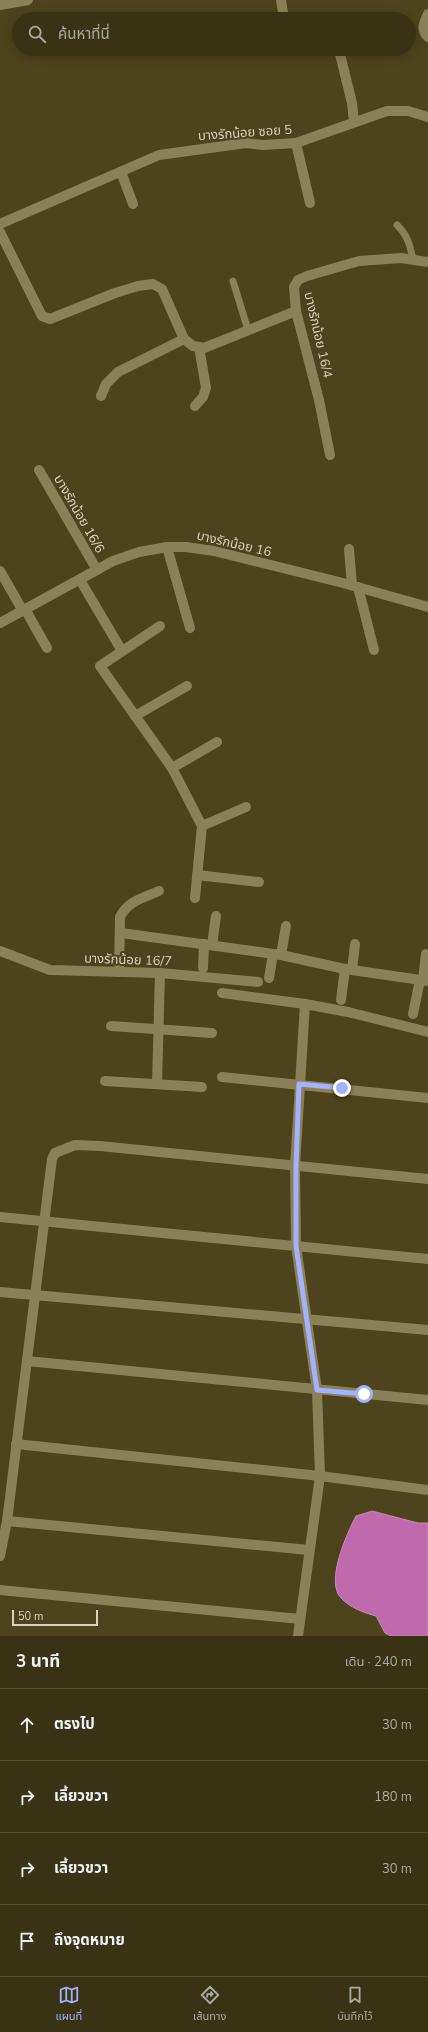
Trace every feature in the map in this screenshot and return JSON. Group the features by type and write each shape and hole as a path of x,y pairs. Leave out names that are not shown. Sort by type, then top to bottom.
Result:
{"street":[{"path":"280,0 283,12"},
{"path":"0,5 22,1"},
{"path":"428,14 423,26 424,33 428,38"},
{"path":"340,56 352,103 354,122"},
{"name":"บางรักน้อย ซอย 5","path":"0,224 122,172 147,159 175,152 246,143 264,145 296,143 387,111 408,111 428,117"},
{"path":"296,143 310,203"},
{"path":"122,172 133,204"},
{"path":"0,232 42,316 50,319 61,316 114,293 153,284 162,288 184,339 192,346 204,348 296,311"},
{"name":"บางรักน้อย 16/4","path":"330,456 320,400 296,311 294,287 298,280 307,276 359,261 384,259 428,262"},
{"path":"101,396 106,384 118,372 184,339"},
{"path":"195,406 203,397 206,388 199,347"},
{"name":"บางรักน้อย 16/6","path":"39,470 97,570"},
{"path":"167,546 190,628"},
{"name":"บางรักน้อย 16","path":"0,623 113,562 139,552 167,546 214,550 355,586 428,607"},
{"path":"349,549 355,586 374,650"},
{"path":"0,571 47,648"},
{"path":"80,580 122,651"},
{"path":"160,626 100,666 172,768 202,826 195,898"},
{"path":"135,716 187,686"},
{"path":"172,768 217,742"},
{"path":"202,826 246,808"},
{"path":"197,875 259,882"},
{"path":"119,972 121,933 120,917 124,910 133,902 159,891"},
{"path":"203,968 216,916"},
{"path":"270,978 286,926"},
{"path":"121,933 277,954 348,969 424,980"},
{"path":"341,1000 355,944"},
{"name":"บางรักน้อย 16/7","path":"0,951 44,968 160,974 258,982"},
{"path":"413,1014 424,980 426,954"},
{"path":"157,1084 160,1030 160,974"},
{"path":"222,993 305,1004 348,1012 428,1032"},
{"path":"298,1636 320,1476 317,1390 296,1246 296,1166 299,1084 305,1004"},
{"path":"111,1026 212,1033"},
{"path":"222,1077 428,1098"},
{"path":"105,1081 202,1087"},
{"path":"0,1556 36,1295 52,1159 55,1153 75,1145 428,1179"},
{"path":"0,1217 428,1259"},
{"path":"0,1292 307,1318 428,1330"},
{"path":"27,1361 428,1400"},
{"path":"16,1444 320,1476 428,1490"},
{"path":"6,1521 310,1550"},
{"path":"0,1590 300,1620"}],"lane":[{"path":"397,225 406,234 410,242 413,260"},
{"path":"233,281 248,330"}],"shaded area":[{"path":"372,1511 418,1523 428,1523 428,1636 391,1636 385,1633 376,1616 352,1607 341,1598 337,1591 335,1581 336,1570 343,1545 356,1516"}],"route":[{"path":"342,1088 299,1084 296,1166 296,1246 317,1390 364,1394"}]}
